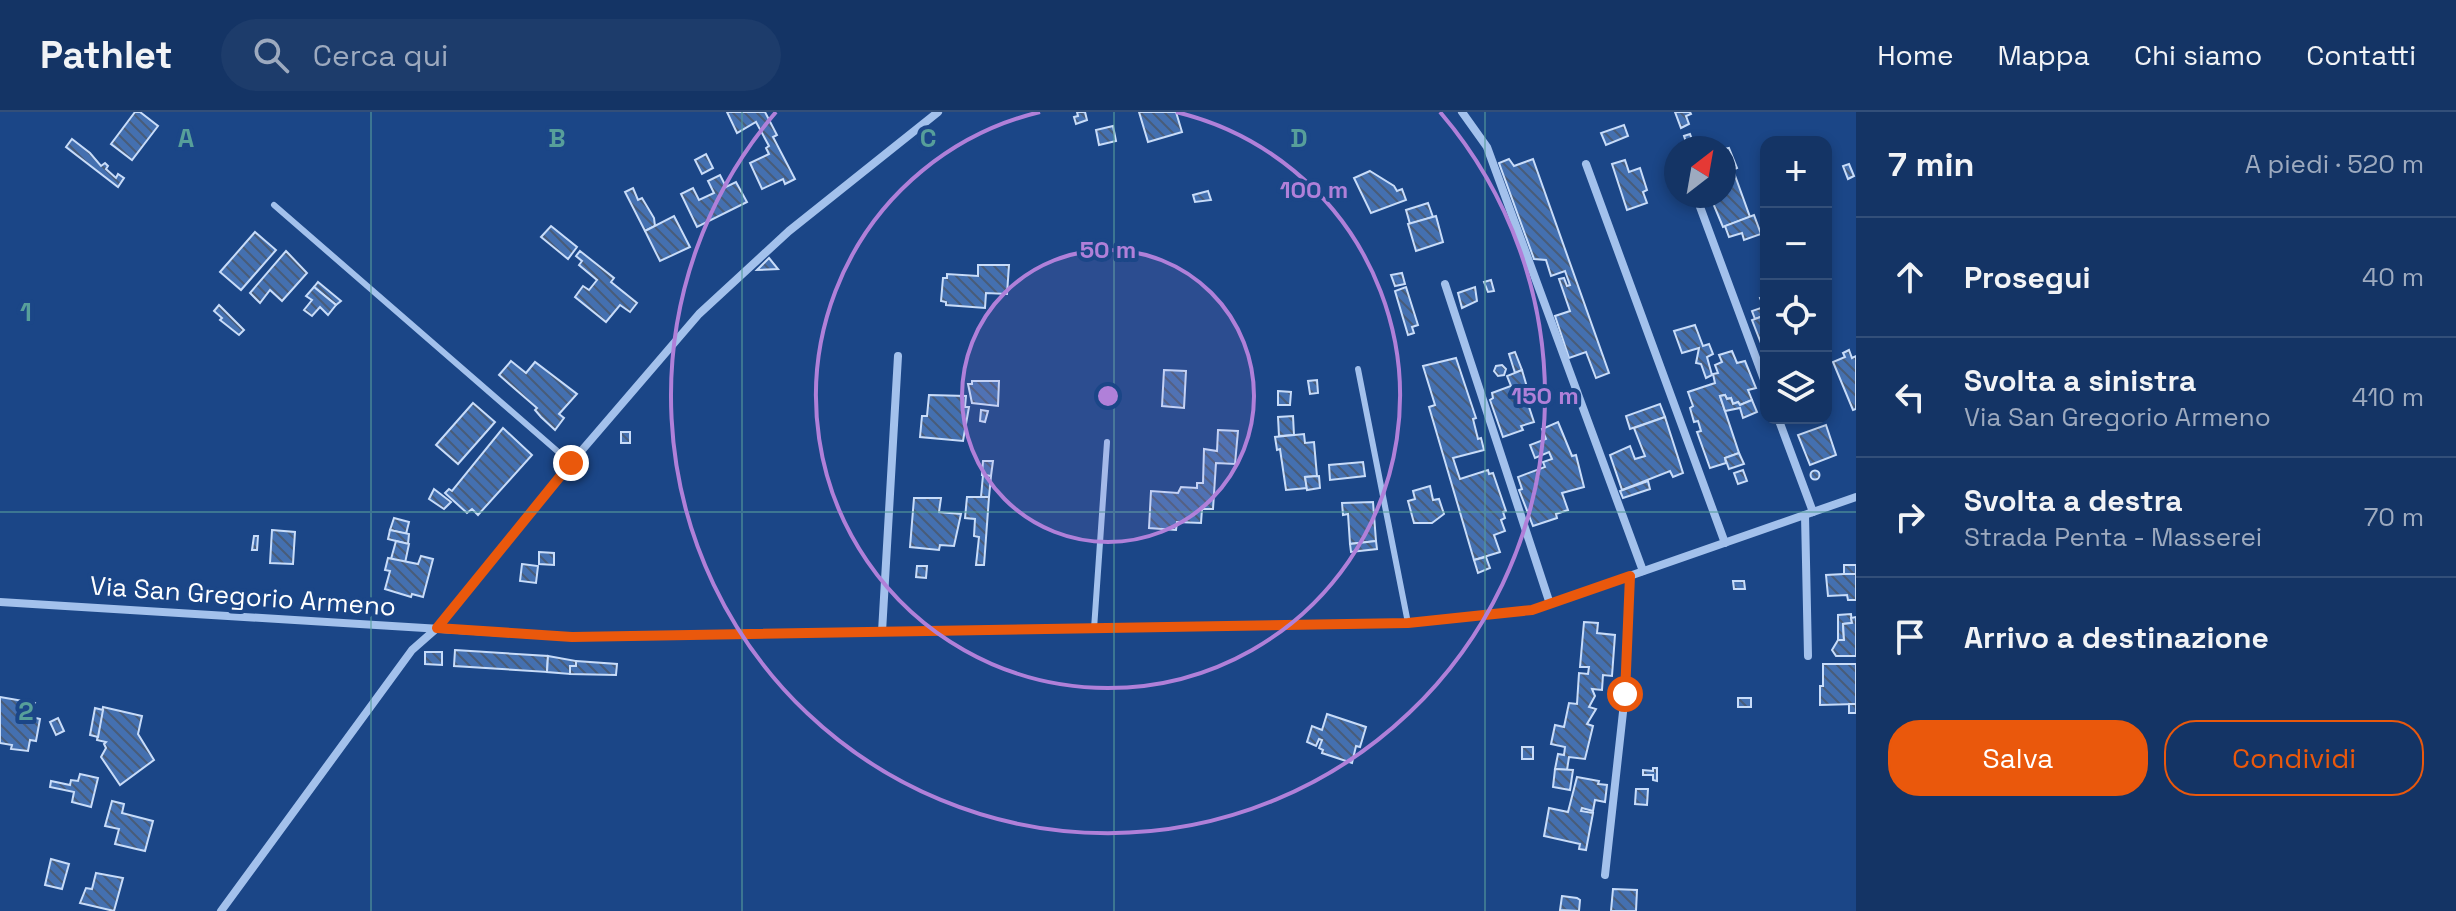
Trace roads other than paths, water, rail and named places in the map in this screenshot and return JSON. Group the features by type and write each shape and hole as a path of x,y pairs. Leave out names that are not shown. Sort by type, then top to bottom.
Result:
{"street":[{"path":"221,911 412,650 437,628 571,463 699,314 789,231 938,112"},
{"path":"1462,112 1487,147 1643,571"},
{"path":"1586,164 1725,543"},
{"path":"1700,208 1760,369"},
{"path":"1445,284 1550,604"},
{"path":"882,632 898,356"},
{"path":"1780,424 1809,513 1808,656"},
{"name":"Via San Gregorio Armeno","path":"0,602 572,637 1408,623 1504,615 1550,604 1856,497"},
{"path":"1605,875 1625,694 1630,576"}],"lane":[{"path":"274,205 571,463"},
{"path":"1358,369 1408,623"},
{"path":"1094,629 1107,442"}]}
